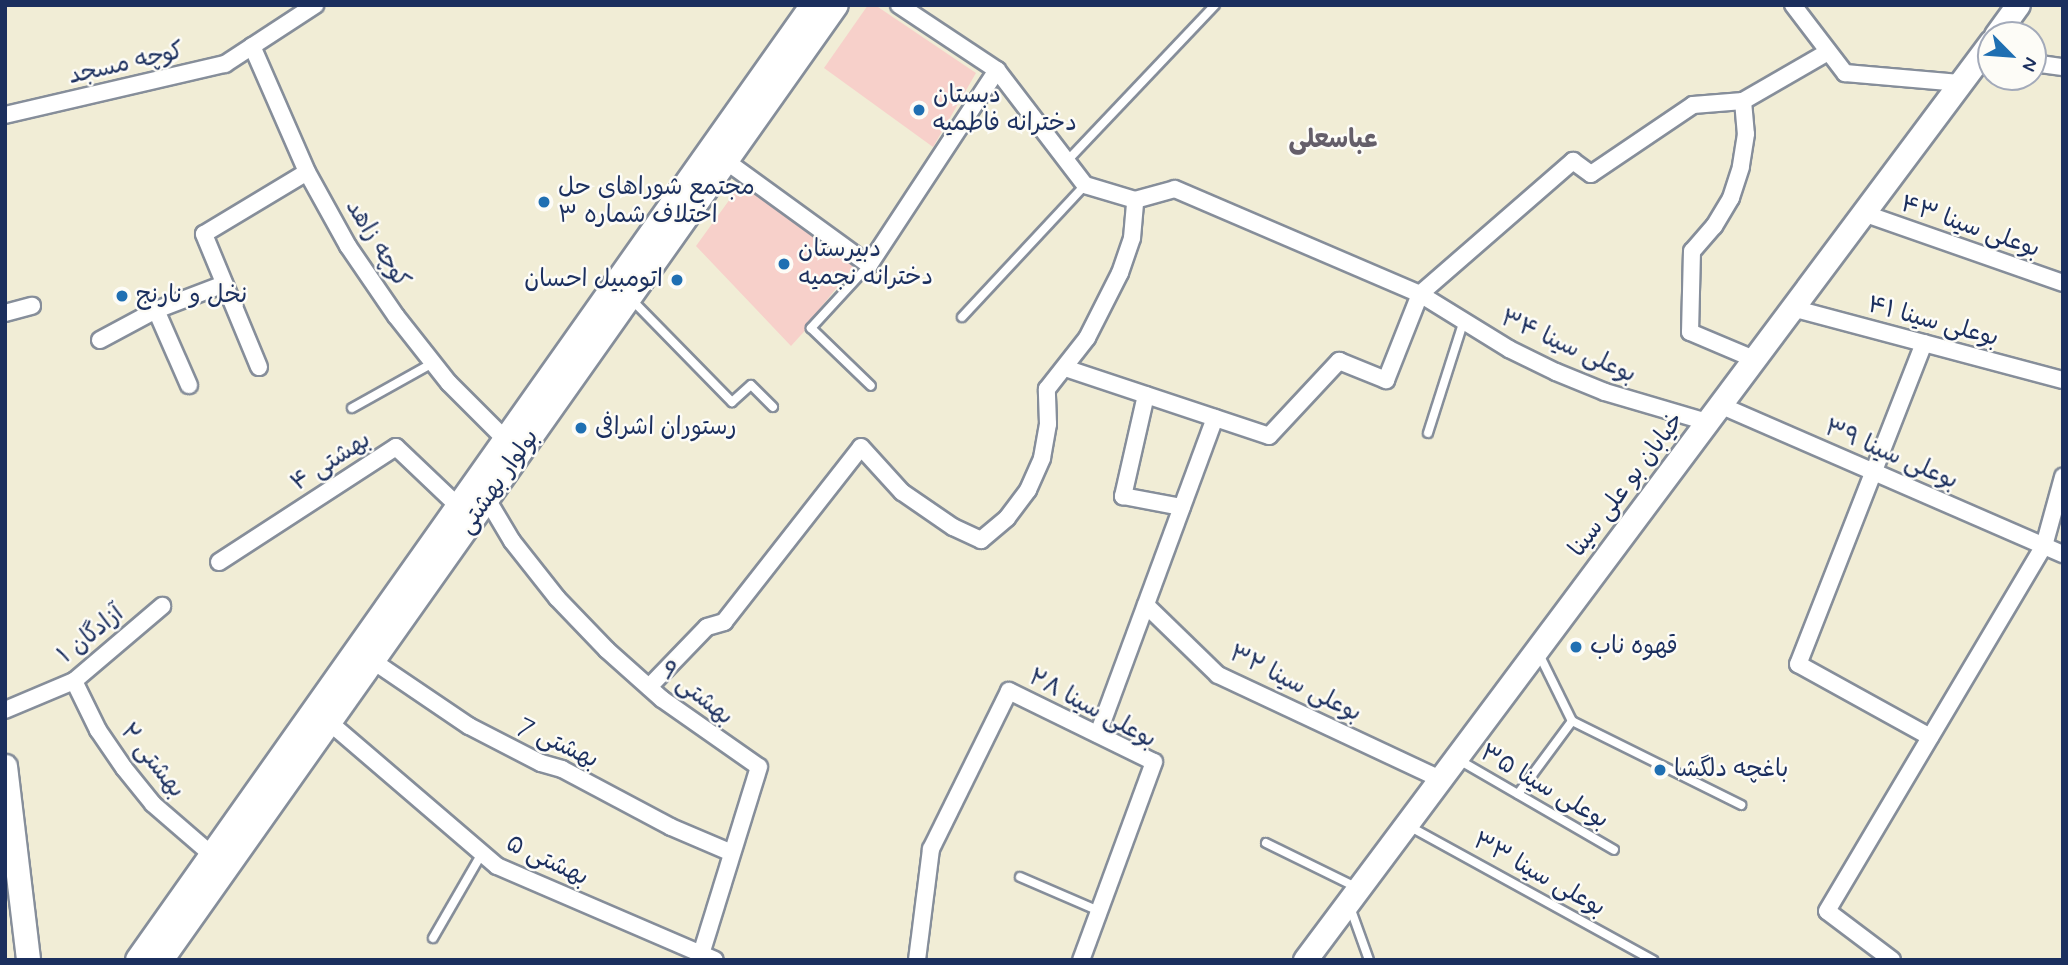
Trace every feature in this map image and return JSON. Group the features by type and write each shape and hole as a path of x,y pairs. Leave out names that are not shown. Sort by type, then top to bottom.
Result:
{"main road":[{"name":"بولوار بهشتی","path":"138,960 813,5"},
{"name":"بولوار بهشتی","path":"162,960 836,5"},
{"path":"2006,21 2018,5"},
{"name":"خیابان بو علی سینا","path":"1305,960 1977,64"},
{"path":"5,766 28,960"}],"street":[{"name":"کوچه مسجد","path":"5,116 225,64 315,5"},
{"path":"649,687 707,627 724,622 860,447 880,471 926,511 981,540 1007,518 1028,490 1042,458 1048,424 1047,389 1093,328 1120,273 1132,238 1135,200 1086,185 998,70 899,5"},
{"path":"1793,5 1845,73 1960,83"},
{"name":"کوچه زاهد","path":"252,46 307,172 348,246 396,316 433,363 506,440"},
{"path":"1065,368 1269,436 1339,360 1386,380 1420,294 1573,161 1591,174 1693,105 1743,102 1828,52"},
{"path":"726,161 869,265 998,70"},
{"path":"1743,102 1746,134 1741,167 1714,226 1692,251 1690,332 1754,359"},
{"path":"258,367 204,234 307,172"},
{"name":"بوعلی سینا ۳۴","path":"1135,200 1175,189 1420,294 1463,323 1556,372 1605,392 1713,414"},
{"name":"بوعلی سینا ۴۳","path":"1863,213 2063,283"},
{"path":"100,340 156,310 224,284"},
{"path":"5,313 32,306"},
{"name":"بوعلی سینا ۴۱","path":"1792,308 2063,380"},
{"path":"156,310 189,385"},
{"path":"1924,343 1798,664 1930,737"},
{"path":"1146,395 1123,496 1182,507"},
{"name":"بوعلی سینا ۳۹","path":"1713,414 1873,472 2063,554"},
{"path":"1098,734 1215,418"},
{"name":"بهشتی ۴","path":"219,562 396,447 458,506"},
{"path":"1884,957 1826,911 2044,546 2063,477"},
{"name":"بهشتی ۹","path":"487,499 512,541 557,598 607,650 649,687 720,742 760,766 732,853 708,957"},
{"name":"بوعلی سینا ۳۲","path":"1146,605 1218,675 1440,779"},
{"name":"آزادگان ۱","path":"5,710 74,681 162,606"},
{"name":"بهشتی 7","path":"373,661 469,726 541,763 562,769 671,827 732,853"},
{"name":"بهشتی ۲","path":"74,681 98,730 124,768 153,804 212,855"},
{"name":"بوعلی سینا ۲۸","path":"917,960 931,849 1009,691 1154,762 1081,960"},
{"name":"بهشتی ۵","path":"329,722 497,866 708,957"}],"lane":[{"path":"1066,162 1215,5"},
{"path":"962,317 1086,185"},
{"path":"869,265 811,328 870,386"},
{"path":"630,297 732,401 751,385 773,407"},
{"path":"1428,433 1463,323"},
{"path":"352,408 433,363"},
{"path":"1537,650 1572,721 1741,805"},
{"path":"1518,794 1572,721"},
{"name":"بوعلی سینا ۳۵","path":"1456,758 1614,850"},
{"name":"بوعلی سینا ۳۳","path":"1406,825 1653,960"},
{"path":"1266,844 1353,895 1369,960"},
{"path":"433,938 482,853"},
{"path":"1020,877 1099,911"}],"shaded area":[{"name":"دبستان دخترانه فاطمیه","path":"868,5 875,5 976,73 933,147 824,68"},
{"name":"دبیرستان دخترانه نجمیه","path":"743,181 853,261 854,266 818,311 820,314 791,346 696,246"}],"place":[{"name":"دبستان دخترانه فاطمیه","path":"919,110"},
{"name":"مجتمع شوراهای حل اختلاف شماره ۳","path":"544,202"},
{"name":"دبیرستان دخترانه نجمیه","path":"784,264"},
{"name":"اتومبیل احسان","path":"677,280"},
{"name":"نخل و نارنج","path":"122,296"},
{"name":"رستوران اشرافی","path":"581,428"},
{"name":"قهوه ناب","path":"1576,647"},
{"name":"باغچه دلگشا","path":"1660,770"}],"district":[{"name":"عباسعلی","path":"1333,141"}]}
